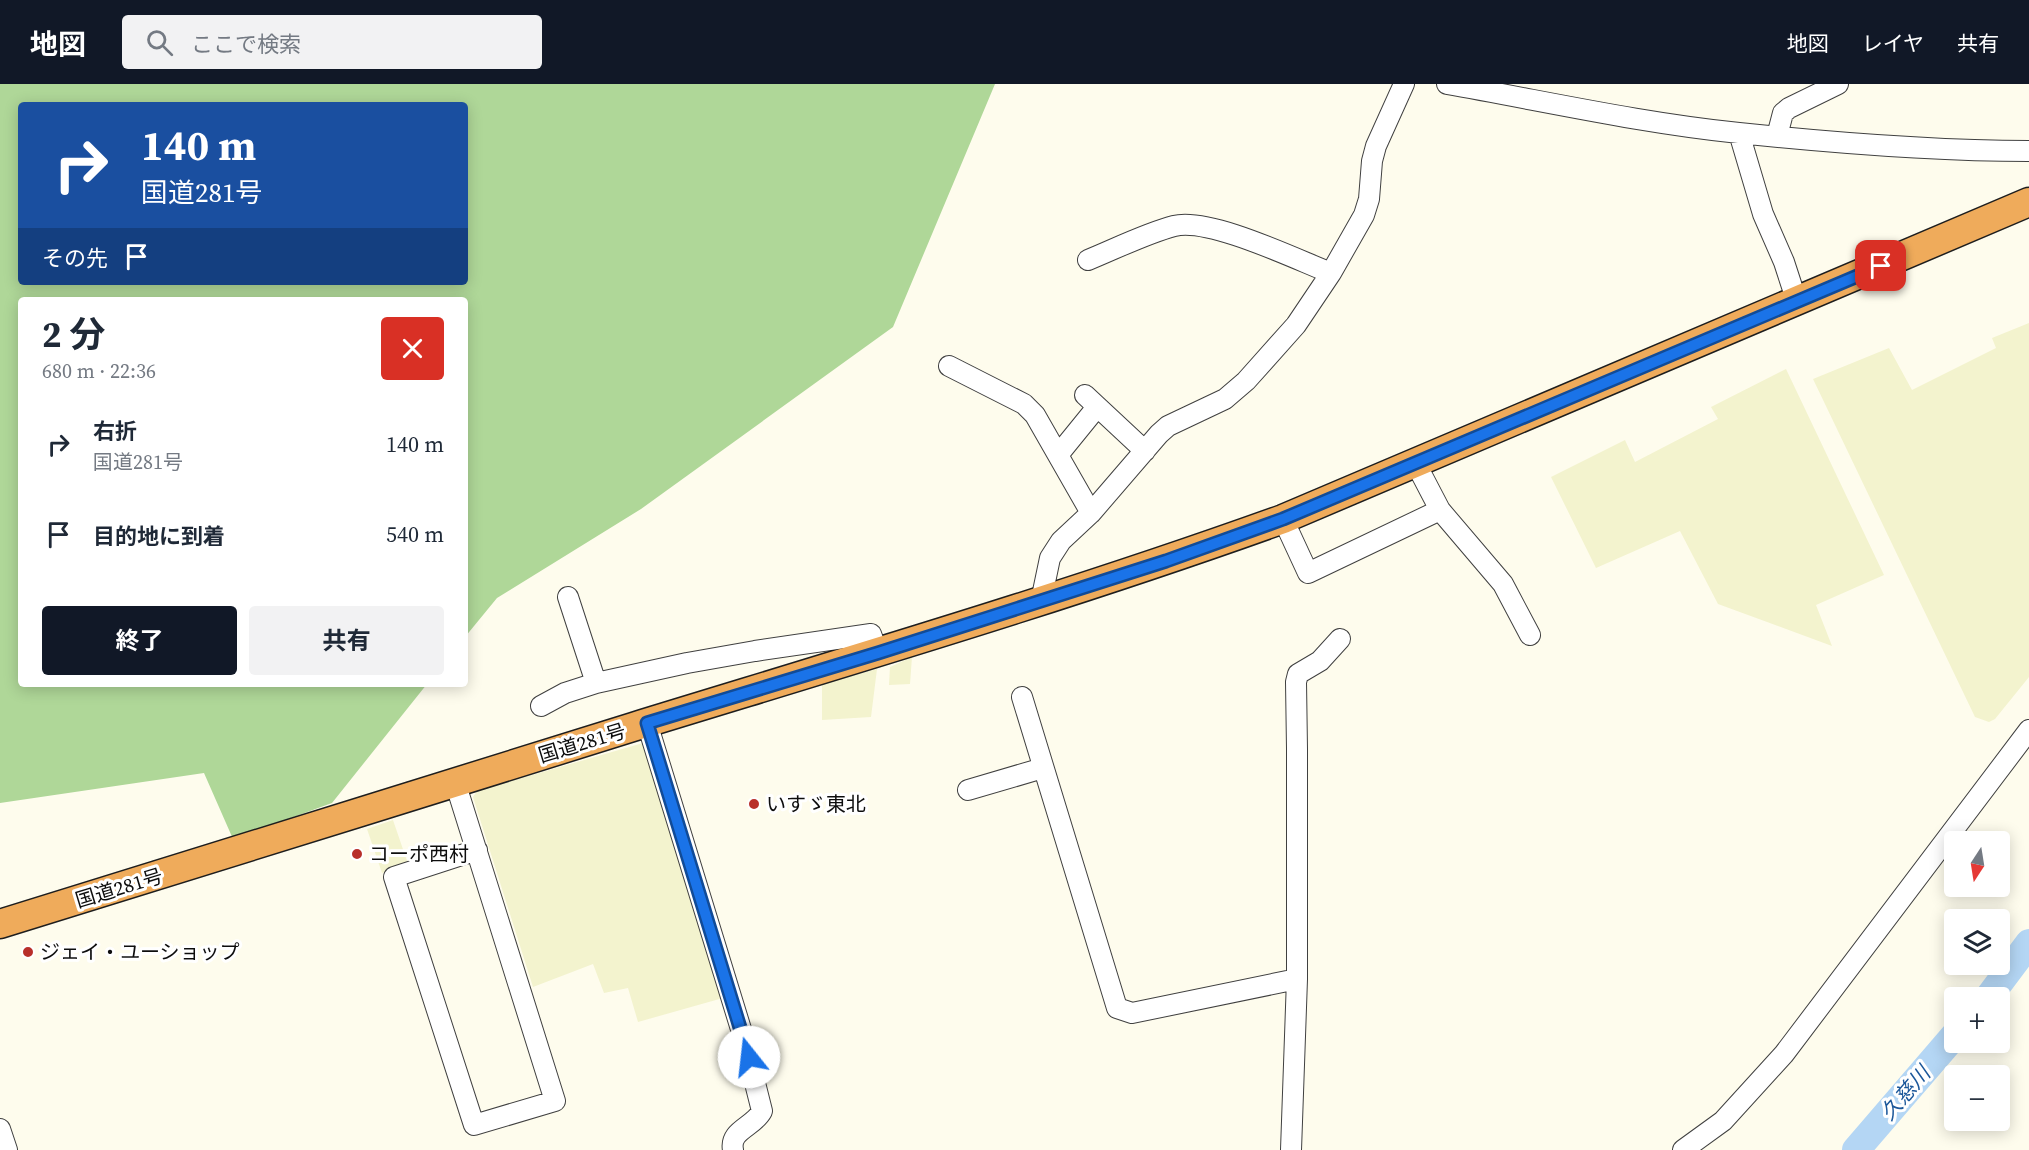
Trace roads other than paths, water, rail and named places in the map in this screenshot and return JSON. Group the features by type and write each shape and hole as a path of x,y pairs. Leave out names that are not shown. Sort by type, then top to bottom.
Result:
{"highway":[{"name":"国道281号","path":"0,924 878,653 1166,561 1283,519 1416,464 2029,202"}],"street":[{"path":"1041,601 1050,558 1061,541 1091,513 1145,450 1168,426 1225,399 1246,381 1296,325 1331,273 1364,215 1369,199 1372,161 1376,146 1404,84"},
{"path":"1448,84 1625,116 1739,133 1904,148 2029,151"},
{"path":"1777,136 1783,113 1838,84"},
{"path":"1739,133 1763,214 1784,262 1797,302"},
{"path":"1088,260 1175,226 1193,224 1219,229 1331,273"},
{"path":"949,366 1024,404 1035,415 1091,513"},
{"path":"1058,455 1091,401 1145,450"},
{"path":"1416,464 1440,510 1503,584 1530,635"},
{"path":"1283,519 1308,573 1440,510"},
{"path":"568,597 596,683"},
{"path":"541,706 565,693 596,683 743,653 871,634 878,653"},
{"path":"1291,1150 1297,979 1296,682 1298,674 1320,660 1340,639"},
{"path":"1022,697 1117,1008 1132,1012 1297,979"},
{"path":"647,723 743,1034 762,1111 758,1119 735,1135 733,1150"},
{"path":"1683,1150 1723,1121 1784,1054 2029,730"},
{"path":"968,790 1043,768"},
{"path":"455,782 477,850 555,1101 474,1125 394,877 477,850"},
{"path":"0,1129 7,1150"}],"waterway":[{"name":"久慈川","path":"1996,987 2029,943"},
{"name":"久慈川","path":"1856,1150 1944,1048"}],"place":[{"name":"いすゞ東北","path":"754,804"},
{"name":"コーポ西村","path":"357,854"},
{"name":"ジェイ・ユーショップ","path":"28,952"}]}
